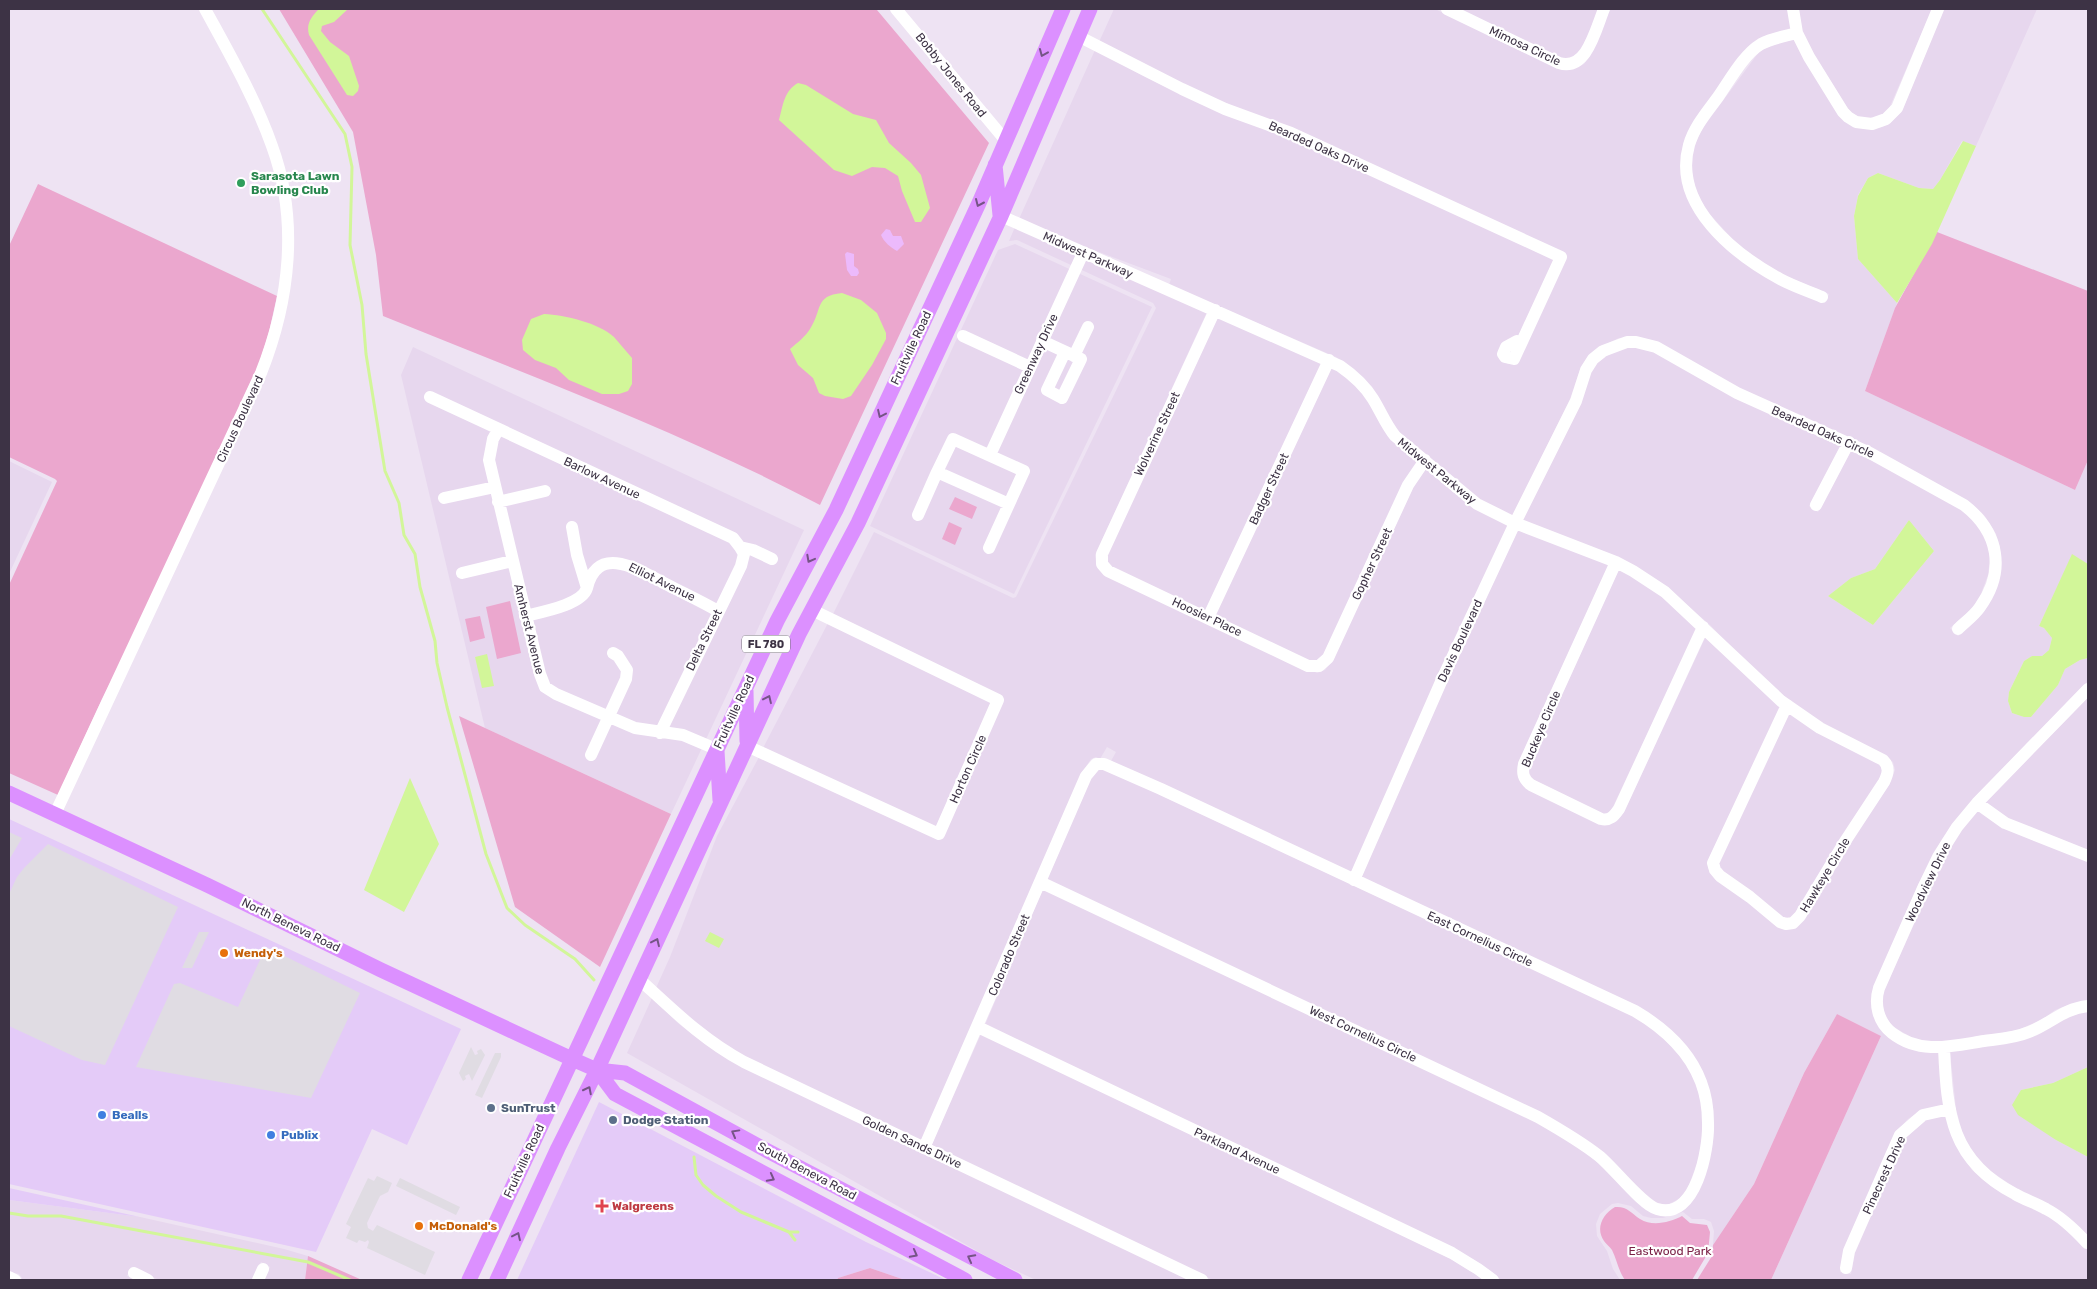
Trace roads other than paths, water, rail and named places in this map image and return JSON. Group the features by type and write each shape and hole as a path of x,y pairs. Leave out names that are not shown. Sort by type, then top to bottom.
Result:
{"main road":[{"name":"Fruitville Road","path":"469,1280 777,621 836,510 1006,141 1063,9"},
{"name":"Fruitville Road","path":"497,1280 558,1148 598,1070 720,801 812,610 858,523 1001,216 1090,9"},
{"path":"995,164 1001,216"},
{"path":"746,688 747,746"},
{"path":"716,749 720,801"},
{"name":"North Beneva Road","path":"9,793 572,1059"},
{"name":"South Beneva Road","path":"572,1059 598,1070 625,1073 772,1153 1014,1280"},
{"name":"South Beneva Road","path":"598,1070 615,1094 964,1280"}],"street":[{"name":"Circus Boulevard","path":"55,814 261,373 280,319 286,287 289,251 287,216 282,179 273,146 260,115 204,9"},
{"name":"Bobby Jones Road","path":"896,9 1006,141"},
{"name":"Mimosa Circle","path":"1447,9 1559,63 1569,65 1576,63 1584,55 1604,9"},
{"path":"1793,9 1797,33 1809,57 1843,112 1856,122 1872,124 1886,120 1897,108 1938,9"},
{"path":"1797,33 1762,43 1748,55 1697,126 1688,146 1687,174 1692,196 1702,213 1714,228 1733,246 1780,279 1822,297"},
{"name":"Bearded Oaks Drive","path":"1078,36 1225,109 1291,133 1560,257 1521,343"},
{"name":"Midwest Parkway","path":"1001,216 1340,366 1363,385 1395,436 1477,504 1515,523 1616,562 1657,586 1787,705 1831,734 1883,760 1888,767"},
{"name":"Greenway Drive","path":"990,455 1083,253"},
{"name":"Wolverine Street","path":"1101,559 1214,310"},
{"path":"1042,341 1070,354 1088,327"},
{"path":"963,336 1030,367"},
{"name":"Bearded Oaks Circle","path":"1573,406 1582,378 1593,359 1612,347 1636,342 1656,347 1737,393 1849,442 1964,505 1980,518 1988,529 1995,552 1994,576 1979,609 1958,629"},
{"name":"Badger Street","path":"1208,618 1329,360"},
{"name":"Barlow Avenue","path":"430,397 733,538 740,547 753,550 772,559"},
{"name":"Davis Boulevard","path":"1354,880 1436,693 1515,523 1573,406"},
{"name":"Amherst Avenue","path":"498,430 493,439 489,460 524,616 545,686 556,694 634,728 683,735 716,749"},
{"path":"918,514 953,438 1024,471 989,548"},
{"path":"1816,505 1849,442"},
{"name":"Gopher Street","path":"1319,666 1328,658 1408,485 1425,460"},
{"path":"937,472 1009,504"},
{"path":"444,498 495,487"},
{"path":"498,502 545,492"},
{"path":"524,616 573,602 584,594 587,588 577,554 572,527"},
{"name":"Delta Street","path":"660,732 741,566 744,554 740,547"},
{"name":"Hoosier Place","path":"1101,559 1108,571 1308,666 1319,666"},
{"path":"462,573 512,560"},
{"name":"Buckeye Circle","path":"1616,562 1524,764 1523,773 1531,785 1601,819 1613,817 1619,810 1704,627"},
{"name":"Elliot Avenue","path":"587,588 594,569 602,564 626,564 718,611"},
{"name":"Horton Circle","path":"747,746 939,834 998,700 812,610"},
{"path":"591,755 626,679 627,670 618,656 613,653"},
{"name":"Woodview Drive","path":"2088,689 1977,803 1957,827 1938,857 1877,994 1878,1013 1882,1022 1892,1033 1915,1045 1944,1048 2020,1035 2038,1028 2058,1014 2088,1006"},
{"name":"Hawkeye Circle","path":"1787,705 1713,864 1720,876 1750,897 1780,922 1790,924 1800,916 1884,782 1888,767"},
{"name":"East Cornelius Circle","path":"1103,761 1650,1020 1671,1037 1690,1059 1701,1082 1707,1107 1708,1124 1703,1162 1692,1192 1683,1203 1668,1210"},
{"name":"Colorado Street","path":"924,1148 1086,776 1103,761"},
{"path":"1977,803 2005,823 2088,856"},
{"name":"West Cornelius Circle","path":"1040,882 1538,1116 1599,1156 1649,1206 1668,1210"},
{"name":"Golden Sands Drive","path":"639,979 682,1020 725,1052 1202,1280"},
{"name":"Parkland Avenue","path":"978,1027 1452,1253 1493,1280"},
{"path":"1944,1048 1950,1110 1959,1141 1976,1168 1998,1185 2054,1214 2069,1224 2087,1243"},
{"name":"Pinecrest Drive","path":"1846,1268 1849,1251 1900,1135 1923,1115 1950,1110"},
{"path":"134,1274 148,1280"},
{"path":"9,1277 15,1280"}],"waterway":[{"path":"262,9 345,134 352,167 350,245 362,305 366,354 385,471 399,503 404,535 415,554 420,587 435,641 437,663 447,707 486,854 507,908 525,925 575,959 594,980"},
{"path":"694,1157 696,1175 703,1185 716,1196 741,1212 789,1232 798,1232"},
{"path":"9,1213 28,1216 61,1216 308,1262 350,1280"},
{"path":"789,1232 795,1240"}],"place":[{"name":"Sarasota Lawn Bowling Club","path":"241,183"},
{"name":"Wendy's","path":"224,953"},
{"name":"SunTrust","path":"491,1108"},
{"name":"Bealls","path":"102,1115"},
{"name":"Dodge Station","path":"613,1120"},
{"name":"Publix","path":"271,1135"},
{"name":"Walgreens","path":"602,1206"},
{"name":"McDonald's","path":"419,1226"}],"park label":[{"name":"Eastwood Park","path":"1670,1251"}]}
